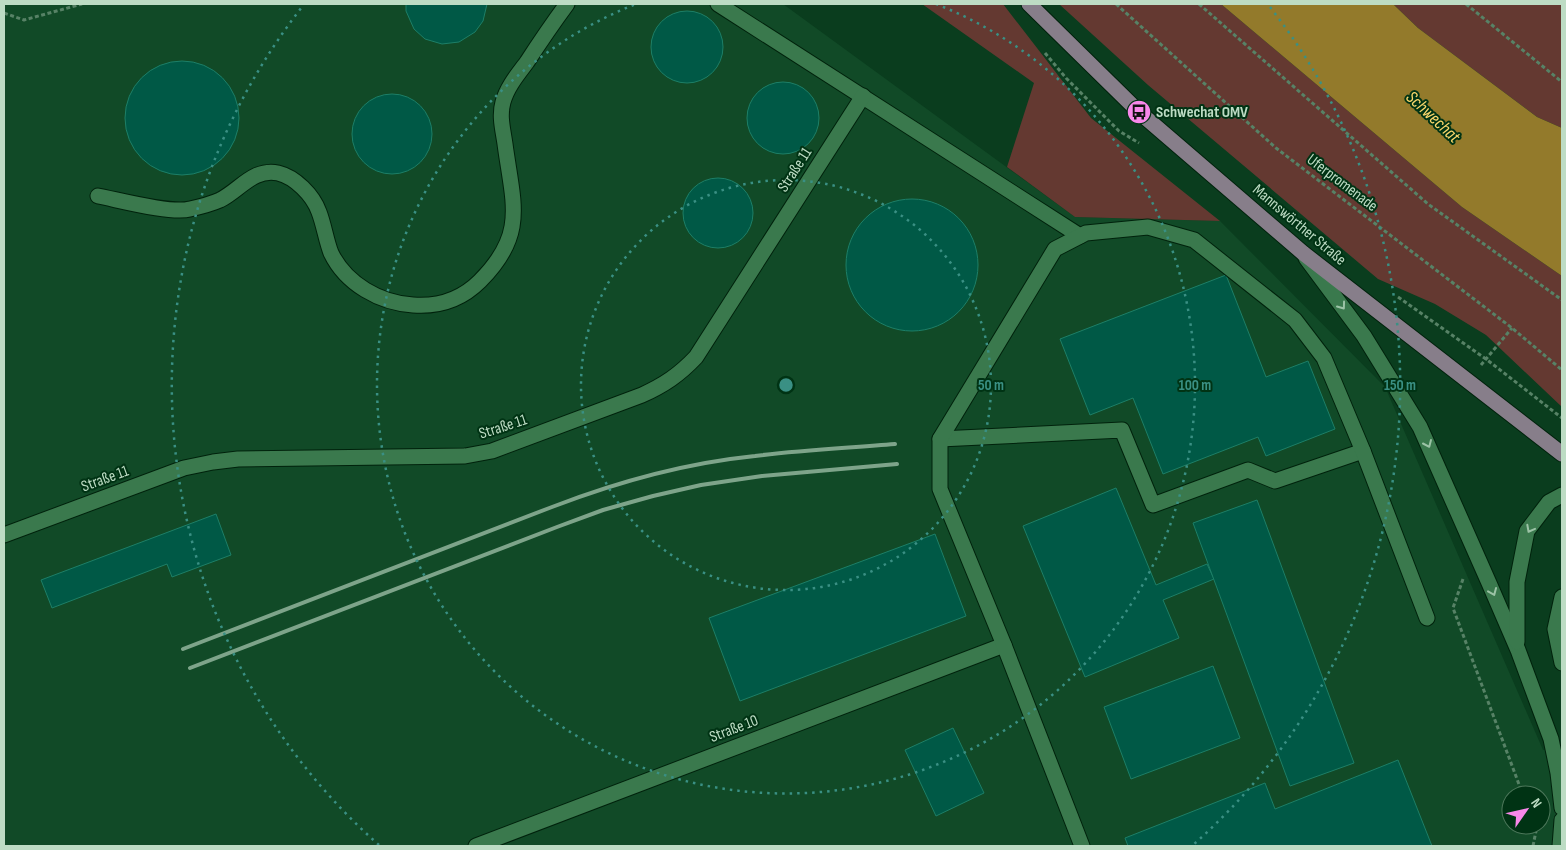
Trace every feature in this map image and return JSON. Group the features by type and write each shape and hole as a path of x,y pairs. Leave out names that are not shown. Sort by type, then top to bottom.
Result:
{"main road":[{"name":"Mannswörther Straße","path":"1029,4 1139,112 1303,253 1562,454"}],"street":[{"path":"98,196 164,209 188,210 220,200 252,177 264,172 279,173 296,182 312,200 318,210 332,254 348,278 364,289 392,302 424,306 443,304 473,289 492,269 511,234 514,212 501,118 503,101 513,82 567,4"},
{"path":"718,4 1080,236"},
{"name":"Straße 11","path":"4,535 184,468 238,459 465,456 509,444 661,387 680,374 696,357 863,96"},
{"path":"1082,846 1004,645 940,489 940,439 1055,249 1086,233 1148,227 1194,240 1295,320 1324,358 1363,451 1427,618"},
{"path":"1303,253 1364,336 1420,427 1518,650 1551,740 1558,772 1562,808"},
{"path":"940,439 1122,430 1153,505 1248,470 1275,481 1363,451"},
{"path":"1518,650 1517,582 1527,531 1549,502 1562,495"},
{"path":"1562,597 1555,629 1562,663"},
{"name":"Straße 10","path":"476,846 1004,645"},
{"path":"1560,846 1562,820"}],"path":[{"path":"4,13 24,20 82,4"},
{"name":"Uferpromenade","path":"1116,4 1276,148 1512,328 1562,370"},
{"path":"1199,4 1428,204 1562,300"},
{"path":"1466,4 1562,82"},
{"path":"1394,295 1486,359 1562,418"},
{"path":"1468,381 1512,328"}],"shaded area":[{"path":"4,4 783,4 1075,217 1220,221 1385,387 1543,750 1562,749 1562,846 4,846"},
{"path":"922,4 1003,4 1091,118 1220,221 1075,217 1007,167 1034,83"},
{"path":"1059,4 1221,4 1462,207 1562,276 1562,407 1486,335 1435,304 1378,279 1148,85"},
{"path":"1393,4 1562,4 1562,128 1537,117 1418,28"}],"water":[{"name":"Schwechat","path":"1221,4 1393,4 1418,28 1537,117 1562,128 1562,276 1462,207"}],"building":[{"path":"406,4 487,4 483,21 475,32 459,42 442,44 425,39 414,29 406,11"},
{"path":"680,11 694,11 713,21 723,40 723,54 713,73 694,83 680,83 661,73 651,54 651,40 661,21"},
{"path":"182,61 204,65 223,77 235,96 239,118 235,140 223,159 204,171 182,175 160,171 141,159 129,140 125,118 129,96 141,77 160,65"},
{"path":"790,82 809,92 817,104 819,118 817,132 809,144 797,152 776,154 757,144 749,132 747,111 757,92 769,84"},
{"path":"384,94 400,94 421,105 432,126 432,142 421,163 400,174 384,174 370,168 358,156 352,142 352,126 358,112 370,100"},
{"path":"718,178 731,181 743,188 750,200 753,213 750,226 743,238 731,245 718,248 705,245 693,238 686,226 683,213 686,200 693,188 705,181"},
{"path":"912,199 925,200 937,204 959,218 973,240 977,252 977,278 973,290 959,312 937,326 925,330 912,331 899,330 887,326 865,312 851,290 847,278 846,265 847,252 851,240 865,218 887,204 899,200"},
{"path":"1226,275 1266,377 1308,361 1335,429 1266,456 1258,437 1163,474 1133,398 1090,415 1060,339"},
{"path":"1116,488 1156,585 1207,564 1214,579 1163,600 1179,638 1085,677 1023,526"},
{"path":"1257,500 1354,763 1290,786 1193,523"},
{"path":"216,514 231,555 172,577 167,564 52,608 41,580"},
{"path":"935,534 966,616 740,701 709,618"},
{"path":"1213,666 1240,738 1131,779 1104,707"},
{"path":"953,728 984,793 936,816 905,750"},
{"path":"1398,760 1432,846 1128,846 1125,838 1265,783 1275,809"}],"railway":[{"path":"183,649 601,489 703,463 729,459 895,444"},
{"path":"190,668 603,510 701,485 762,476 897,464"}],"place":[{"name":"Schwechat OMV","path":"1139,112"}]}
